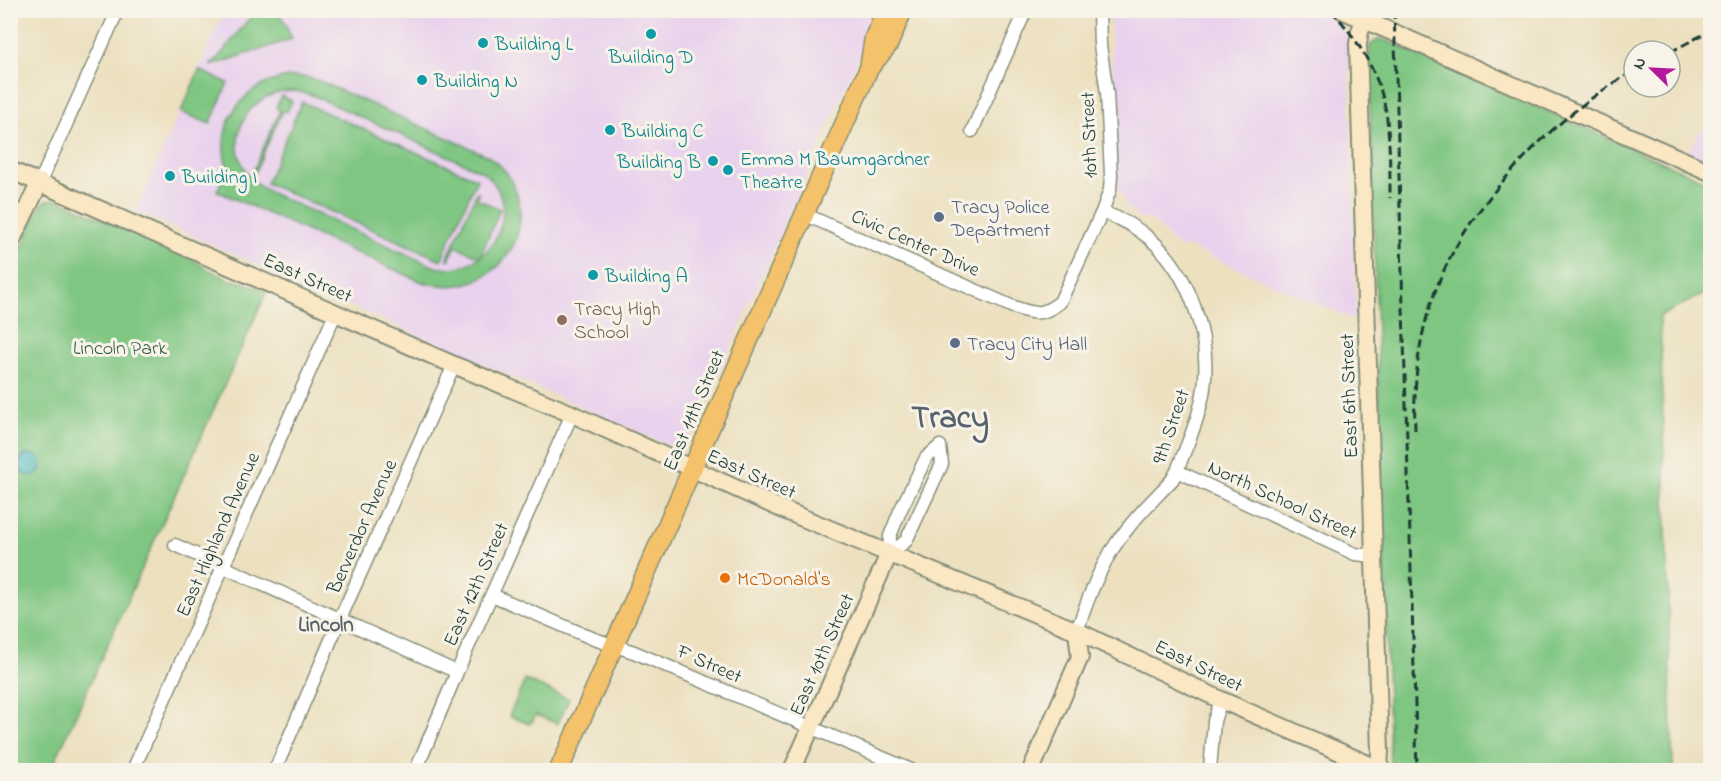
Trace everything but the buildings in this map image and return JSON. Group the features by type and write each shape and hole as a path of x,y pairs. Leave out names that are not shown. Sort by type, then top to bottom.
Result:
{"main road":[{"name":"East 11th Street","path":"559,771 869,68 874,38 886,10"},
{"name":"East 11th Street","path":"869,68 888,45 903,10"}],"street":[{"path":"10,244 118,10"},
{"path":"972,131 1026,10"},
{"name":"10th Street","path":"1011,306 1039,314 1048,311 1060,302 1110,190 1107,93 1100,45 1100,10"},
{"path":"1342,10 1710,172"},
{"name":"East 6th Street","path":"1364,20 1358,44 1379,770"},
{"name":"East Street","path":"10,170 889,554 1077,631 1221,700 1379,770"},
{"name":"9th Street","path":"1077,631 1088,601 1113,550 1127,529 1172,480 1177,471 1199,412 1206,363 1203,334 1191,298 1174,266 1150,239 1121,218 1102,212"},
{"name":"Civic Center Drive","path":"804,214 1011,306"},
{"name":"East Highland Avenue","path":"133,771 336,312"},
{"name":"Berverdor Avenue","path":"275,771 340,619 454,365"},
{"name":"East 12th Street","path":"416,771 457,672 572,414"},
{"name":"East 10th Street","path":"792,771 889,554 890,536 900,511 927,458 940,446 942,465 906,541 889,554"},
{"name":"North School Street","path":"1177,471 1355,554 1373,556"},
{"path":"175,546 457,672"},
{"name":"F Street","path":"492,595 594,639 662,664 910,771"},
{"path":"1031,771 1080,657 1077,631"},
{"path":"1210,771 1214,721 1221,700"}],"shaded area":[{"name":"Tracy High School","path":"224,11 879,11 692,434 682,443 667,445 136,211"},
{"path":"1110,11 1317,11 1328,16 1346,33 1356,318 1350,318 1187,246 1180,249 1152,220 1139,218 1128,208 1118,189 1115,171"},
{"path":"1710,118 1710,162 1687,152"}],"green space":[{"path":"256,10 277,11 285,22 292,39 211,66 211,63 214,63"},
{"path":"1379,39 1710,183 1710,291 1660,316 1673,770 1390,770 1368,66 1370,45"},
{"path":"199,70 228,83 210,124 181,112"},
{"path":"289,77 317,80 488,156 508,175 516,192 520,210 519,227 514,244 505,259 493,271 477,280 459,285 422,282 217,191 227,168 224,151 229,121 236,108 246,97 273,81","holes":["296,91 312,95 481,171 495,185 502,202 502,219 497,236 487,251 473,262 455,268 435,267 269,192 252,179 242,164 238,147 240,130 247,114 259,102 275,94"]},
{"path":"281,96 292,101 287,112 282,111 254,175 252,174 280,110 276,108"},
{"path":"302,102 477,179 441,260 266,183"},
{"path":"477,192 479,193 477,199 500,209 480,257 456,246 449,260 447,259"},
{"name":"Lincoln Park","path":"54,199 189,257 228,279 267,291 51,770 11,770 11,273 39,208 46,201"},
{"path":"525,680 569,699 558,724 536,715 529,724 509,716"}],"water":[{"path":"26,454 34,454 41,461 41,469 34,476 26,476 19,469 19,461"}],"railway":[{"path":"1331,10 1360,47 1380,89 1388,129 1390,198"},
{"path":"1394,10 1417,770"},
{"path":"1682,46 1710,31"},
{"path":"1415,430 1415,389 1419,351 1427,316 1439,282 1454,251 1496,189 1523,159 1562,122 1589,100 1622,78"}],"place":[{"name":"Building D","path":"651,34"},
{"name":"Building L","path":"483,43"},
{"name":"Building N","path":"422,80"},
{"name":"Building C","path":"610,130"},
{"name":"Building B","path":"713,161"},
{"name":"Emma M Baumgardner Theatre","path":"728,170"},
{"name":"Building I","path":"170,176"},
{"name":"Tracy Police Department","path":"939,217"},
{"name":"Building A","path":"593,275"},
{"name":"Tracy High School","path":"562,320"},
{"name":"Tracy City Hall","path":"955,343"},
{"name":"McDonald's","path":"725,578"}],"district":[{"name":"Tracy","path":"950,416"},
{"name":"Lincoln","path":"326,624"}]}
